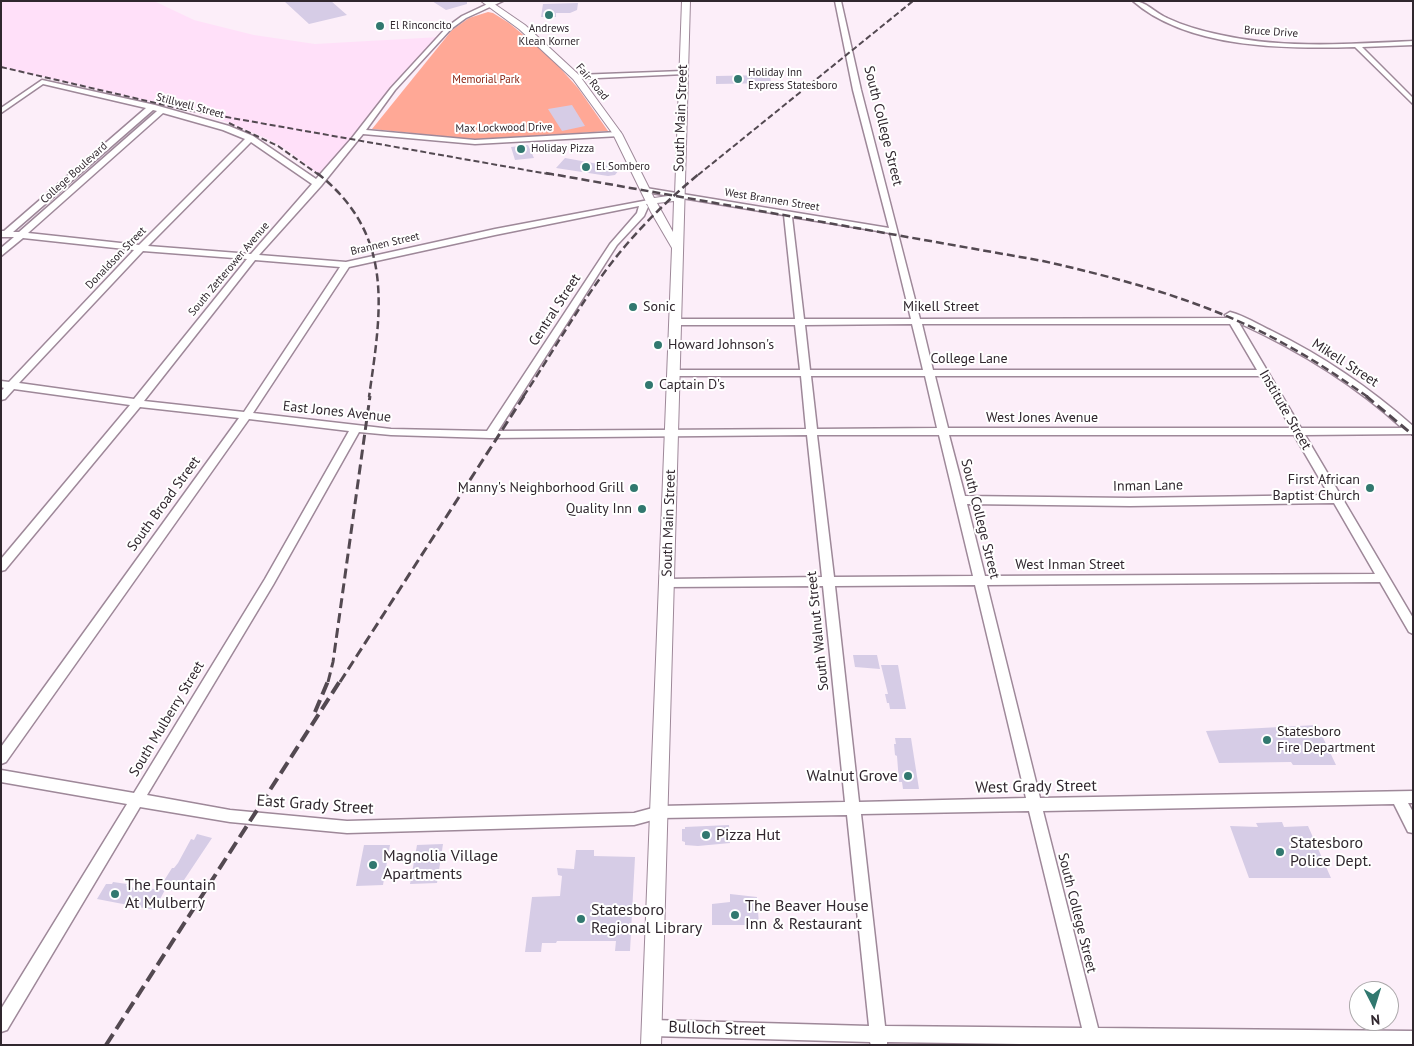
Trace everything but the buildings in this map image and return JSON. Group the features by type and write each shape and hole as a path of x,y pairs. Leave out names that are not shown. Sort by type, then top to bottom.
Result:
{"main road":[{"name":"South Main Street","path":"652,1045 686,1"},
{"name":"Fair Road","path":"488,3 522,26 576,77 617,134 646,190 646,202 677,248"},
{"path":"646,202 679,196"}],"street":[{"name":"South Zetterower Avenue","path":"1,567 137,403 253,258 361,132 389,94 440,37 464,17 488,3 500,1"},
{"name":"South College Street","path":"838,1 857,90 894,231 1093,1041"},
{"name":"Bruce Drive","path":"1136,1 1166,20 1209,34 1261,42 1357,45 1413,44"},
{"path":"1357,45 1413,102"},
{"path":"576,77 683,73"},
{"name":"Stillwell Street","path":"1,111 42,82 152,107 203,120 250,138 318,184"},
{"path":"1398,88 1413,87"},
{"name":"College Boulevard","path":"3,235 152,107"},
{"name":"College Boulevard","path":"1,253 162,110"},
{"name":"Max Lockwood Drive","path":"361,132 475,142 617,134"},
{"name":"Donaldson Street","path":"1,397 7,385 250,138"},
{"name":"West Brannen Street","path":"646,190 894,231"},
{"name":"Brannen Street","path":"3,235 22,235 142,248 346,265 386,255 646,202"},
{"name":"Central Street","path":"490,435 614,244 641,214 646,202"},
{"name":"South Walnut Street","path":"788,214 878,1039"},
{"name":"South Broad Street","path":"1,758 246,416 346,265"},
{"name":"Mikell Street","path":"676,322 1206,320 1232,318 1273,335 1322,362 1383,405 1412,430"},
{"name":"Institute Street","path":"1232,318 1413,629"},
{"name":"College Lane","path":"675,373 1263,373"},
{"name":"East Jones Avenue","path":"7,385 137,403 391,432 490,435 672,433"},
{"name":"South Mulberry Street","path":"1,1024 269,582 355,429"},
{"name":"West Jones Avenue","path":"672,433 1298,432 1412,430"},
{"name":"Inman Lane","path":"959,500 1130,502 1337,499"},
{"name":"West Inman Street","path":"666,583 1383,578"},
{"name":"East Grady Street","path":"1,776 230,816 347,827 634,819 660,812"},
{"path":"1406,797 1413,827"},
{"name":"West Grady Street","path":"660,812 1406,797"},
{"name":"Bulloch Street","path":"652,1028 878,1039 1093,1041 1413,1039"}],"shaded area":[{"path":"1,1 154,1 194,20 254,35 315,44 440,37 389,94 323,178 287,150 268,139 227,122 181,109 1,67"}],"green space":[{"name":"Memorial Park","path":"488,12 509,23 551,58 578,88 608,131 480,140 372,129 452,30 469,18"}],"railway":[{"path":"698,175 913,1"},
{"path":"1,67 184,110"},
{"path":"184,110 554,175"},
{"path":"229,123 278,146 319,175"},
{"path":"317,173 342,197 360,222 371,248 377,276 379,305 369,397"},
{"path":"546,173 674,196"},
{"path":"674,196 700,173"},
{"path":"523,397 607,268 639,230 674,196"},
{"path":"674,196 1043,261 1106,276 1168,294 1229,317 1309,358 1368,397"},
{"path":"328,682 333,662 370,396"},
{"path":"340,682 524,396"},
{"path":"1366,396 1413,435"},
{"path":"315,712 328,681"},
{"path":"106,1045 340,681"}],"place":[{"name":"Andrews Klean Korner","path":"549,15"},
{"name":"El Rinconcito","path":"380,26"},
{"name":"Holiday Inn Express Statesboro","path":"738,79"},
{"name":"Holiday Pizza","path":"521,149"},
{"name":"El Sombero","path":"586,167"},
{"name":"Sonic","path":"633,307"},
{"name":"Howard Johnson's","path":"658,345"},
{"name":"Captain D's","path":"649,385"},
{"name":"Manny's Neighborhood Grill","path":"634,488"},
{"name":"First African Baptist Church","path":"1370,488"},
{"name":"Quality Inn","path":"642,509"},
{"name":"Statesboro Fire Department","path":"1267,740"},
{"name":"Walnut Grove","path":"908,776"},
{"name":"Pizza Hut","path":"706,835"},
{"name":"Statesboro Police Dept.","path":"1280,852"},
{"name":"Magnolia Village Apartments","path":"373,865"},
{"name":"The Fountain At Mulberry","path":"115,894"},
{"name":"The Beaver House Inn & Restaurant","path":"735,915"},
{"name":"Statesboro Regional Library","path":"581,919"}]}
